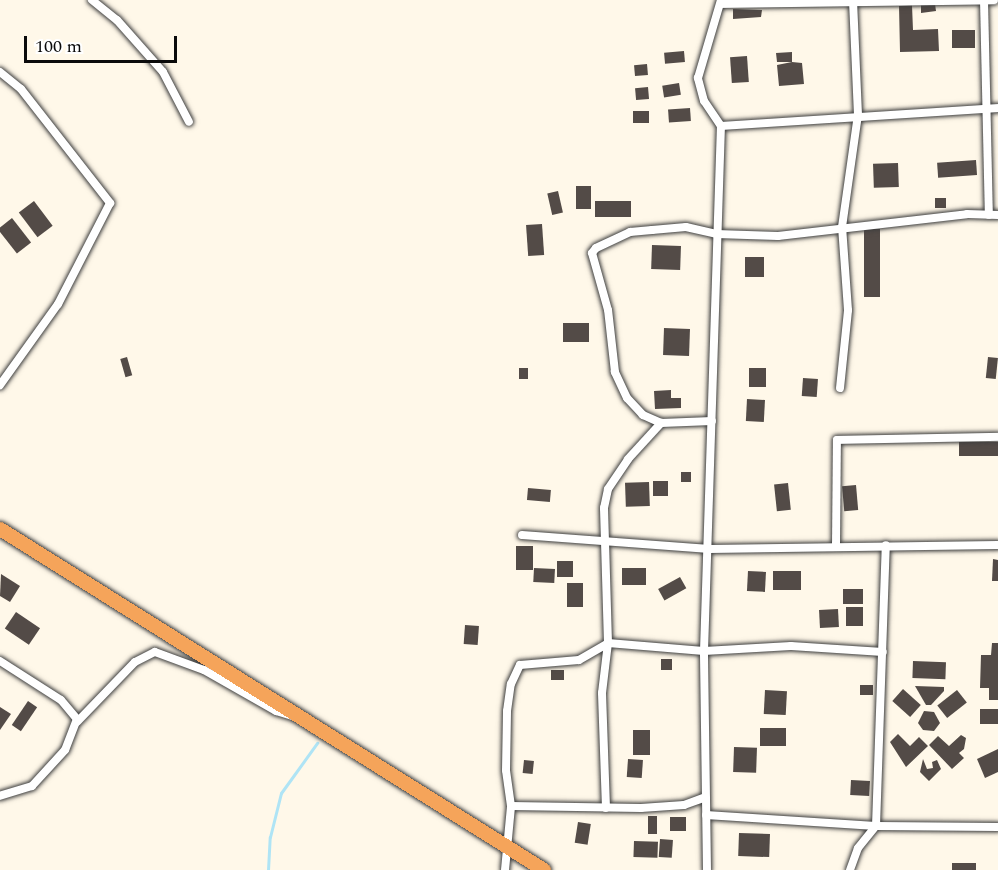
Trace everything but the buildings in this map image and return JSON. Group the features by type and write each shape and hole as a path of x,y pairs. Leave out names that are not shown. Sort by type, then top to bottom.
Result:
{"highway":[{"path":"0,529 506,849 544,870"}],"street":[{"path":"92,0 117,20 163,72 189,122"},
{"path":"712,421 661,423 643,415 635,406 615,372 608,336 608,310 592,253 630,232 687,227 716,234 778,236 842,227 994,215 987,108 984,0"},
{"path":"707,870 704,651 721,126 704,101 698,78 721,2 994,0"},
{"path":"840,388 849,310 842,227 858,115 853,1"},
{"path":"0,72 21,89 110,203 58,304 0,385"},
{"path":"721,126 858,115 998,108"},
{"path":"606,808 602,693 608,643 604,542 608,489 628,459 661,423"},
{"path":"836,545 837,440 998,437"},
{"path":"522,535 709,549 836,545 998,545"},
{"path":"850,870 858,848 876,826 886,545"},
{"path":"505,870 511,806 506,770 507,711 520,665 579,660 608,643 704,651 791,646 883,652"},
{"path":"0,796 32,786 65,750 77,722 128,668 155,652 219,676 276,711 298,716"},
{"path":"0,661 62,700 77,722"},
{"path":"511,806 606,808 684,805 706,796"},
{"path":"706,815 876,826 998,827"}],"waterway":[{"path":"268,870 270,837 281,793 317,743"}]}
